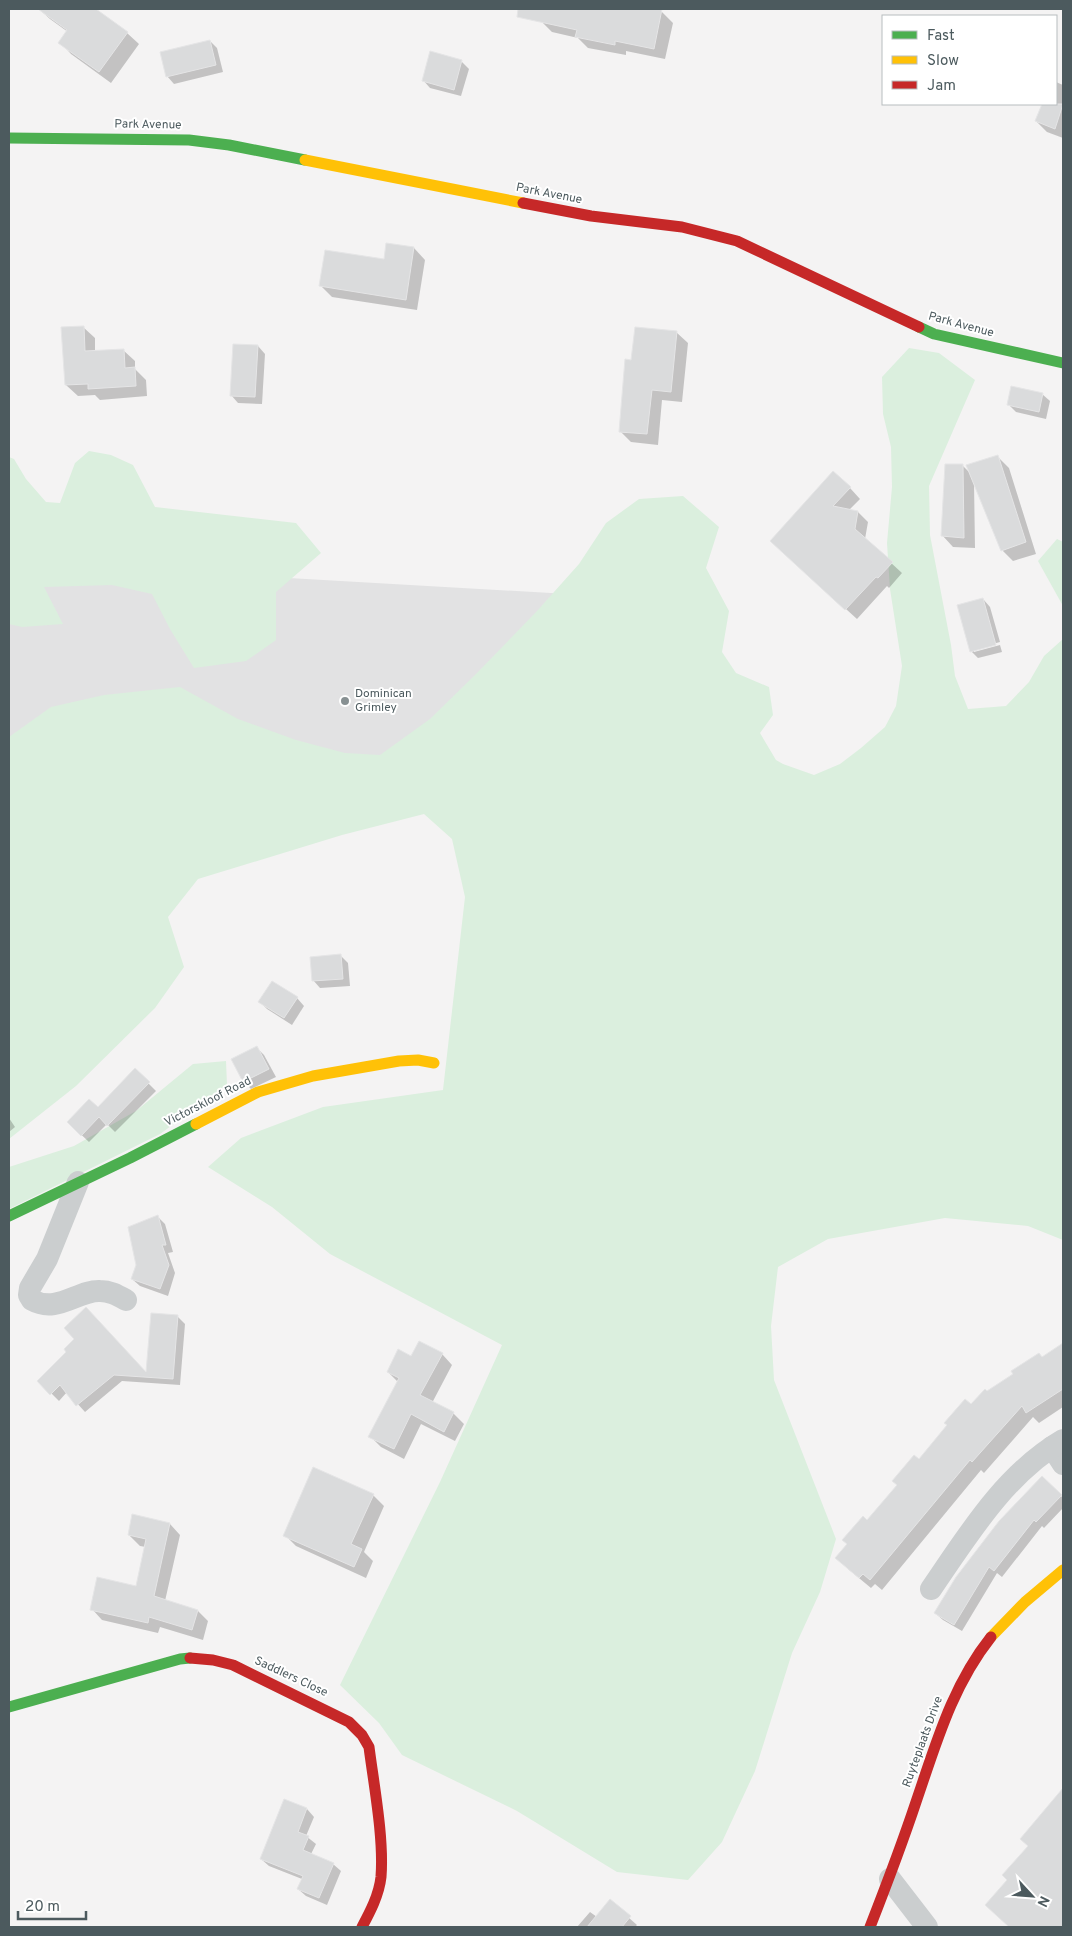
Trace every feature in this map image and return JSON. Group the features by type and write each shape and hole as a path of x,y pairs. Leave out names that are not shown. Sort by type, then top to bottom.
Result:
{"street":[{"name":"Park Avenue","path":"9,138 189,140 229,145 590,216 682,227 737,241 934,334 1063,363"},
{"name":"Victorskloof Road","path":"9,1216 258,1092 313,1076 399,1061 418,1060 434,1063"},
{"path":"78,1182 47,1258 30,1288 29,1295 32,1300 42,1303 61,1303 93,1291 100,1291 112,1293 126,1300"},
{"path":"931,1589 986,1512 1032,1461 1059,1450"},
{"name":"Ruyteplaats Drive","path":"870,1927 890,1879 945,1718 971,1665 1000,1627 1034,1593 1063,1570"},
{"name":"Saddlers Close","path":"9,1707 180,1659 203,1658 233,1665 350,1722 362,1734 369,1748 381,1860 382,1878 378,1892 362,1927"},
{"path":"890,1879 927,1927"}],"shaded area":[{"name":"Dominican Grimley","path":"9,562 637,598 407,803 9,911"}],"green space":[{"path":"909,348 939,353 975,380 929,486 930,535 955,676 968,709 1006,706 1029,682 1044,656 1063,639 1063,1240 1028,1226 945,1218 828,1239 778,1267 771,1326 774,1380 836,1539 820,1592 792,1653 755,1771 722,1842 688,1880 617,1872 517,1811 402,1755 379,1723 340,1685 440,1482 502,1345 330,1254 272,1207 208,1167 241,1138 323,1107 443,1090 465,897 452,839 424,814 342,835 198,879 168,917 184,967 155,1008 76,1086 9,1139 9,737 51,707 104,695 180,687 238,719 296,740 345,753 380,755 430,719 476,674 579,564 606,523 639,499 683,496 719,527 706,568 729,611 722,652 736,673 769,687 773,715 760,733 776,760 783,764 814,775 840,764 885,727 896,706 902,666 890,589 887,543 892,487 891,447 883,414 882,377"},
{"path":"89,451 111,455 133,465 155,507 296,523 321,553 276,592 276,640 246,661 194,668 170,629 152,594 112,585 44,587 63,624 22,627 9,624 9,457 14,459 26,479 46,502 60,503 75,463"},
{"path":"1057,539 1063,542 1063,606 1038,561"},
{"path":"226,1061 227,1085 160,1134 9,1209 9,1167 74,1146 136,1111 193,1064"}],"building":[{"path":"38,9 96,9 128,32 99,72 58,43 67,30"},
{"path":"518,9 662,9 654,49 615,41 615,45 575,37 577,30 517,17"},
{"path":"210,40 216,65 166,77 160,52"},
{"path":"430,51 462,60 454,90 422,81"},
{"path":"1063,104 1055,129 1035,121 1042,105"},
{"path":"386,243 414,247 406,300 319,286 325,250 384,259"},
{"path":"84,326 85,351 124,349 125,368 135,367 136,386 88,389 88,384 65,385 61,327"},
{"path":"635,327 677,331 671,392 652,390 647,434 619,432 625,359 631,360"},
{"path":"233,344 258,345 255,397 230,396"},
{"path":"1011,386 1043,393 1039,412 1007,405"},
{"path":"998,455 1026,542 1001,551 966,465"},
{"path":"945,464 963,464 964,538 941,536"},
{"path":"833,471 851,487 833,506 858,511 855,529 893,562 845,610 770,541"},
{"path":"983,598 996,645 970,652 957,605"},
{"path":"341,954 343,979 312,981 310,957"},
{"path":"272,981 298,997 284,1018 258,1002"},
{"path":"257,1046 269,1069 243,1082 231,1059"},
{"path":"135,1068 150,1082 107,1126 99,1117 81,1136 67,1122 89,1099 98,1107"},
{"path":"158,1215 166,1245 162,1245 169,1265 160,1289 131,1279 136,1265 128,1227"},
{"path":"86,1307 146,1372 151,1313 178,1315 173,1379 114,1375 76,1406 60,1385 50,1395 37,1381 66,1352 64,1349 74,1339 64,1328"},
{"path":"419,1341 443,1353 420,1395 454,1412 444,1432 411,1414 394,1449 368,1437 399,1378 387,1372 398,1349 411,1356"},
{"path":"1063,1343 1063,1389 1026,1413 1022,1406 972,1462 970,1460 870,1580 863,1574 859,1578 835,1558 847,1544 842,1540 863,1516 867,1520 897,1485 892,1481 914,1455 919,1459 947,1425 944,1423 965,1399 971,1404 985,1389 987,1391 1013,1374 1011,1371 1039,1353 1042,1357"},
{"path":"313,1467 374,1494 351,1544 362,1549 354,1567 283,1536"},
{"path":"1042,1476 1062,1495 1036,1522 1034,1520 994,1571 989,1567 954,1625 934,1613 956,1577 999,1521"},
{"path":"132,1514 170,1523 154,1596 198,1610 192,1630 149,1617 148,1623 90,1610 97,1577 136,1586 146,1539 128,1535"},
{"path":"1063,1788 1063,1927 1009,1927 985,1905 1007,1880 1002,1875 1028,1846 1020,1839"},
{"path":"284,1799 307,1808 298,1832 309,1836 303,1850 334,1863 319,1898 297,1889 303,1876 260,1859"},
{"path":"610,1899 631,1916 622,1927 587,1927"}],"traffic: fast":[{"path":"9,138 189,140 229,145 305,160"},
{"path":"919,327 934,334 1063,363"},
{"path":"9,1216 196,1124"},
{"path":"9,1707 180,1659 190,1658"}],"traffic: slow":[{"path":"305,160 523,203"},
{"path":"196,1124 258,1092 313,1076 399,1061 418,1060 434,1063"},
{"path":"991,1637 1025,1602 1063,1570"}],"traffic: jam":[{"path":"523,203 591,216 682,227 737,241 919,327"},
{"path":"870,1927 900,1849 946,1716 966,1675 991,1637"},
{"path":"190,1658 213,1660 233,1665 349,1722 362,1735 369,1747 378,1812 382,1862 378,1890 362,1927"}],"place":[{"name":"Dominican Grimley","path":"345,701"}]}
